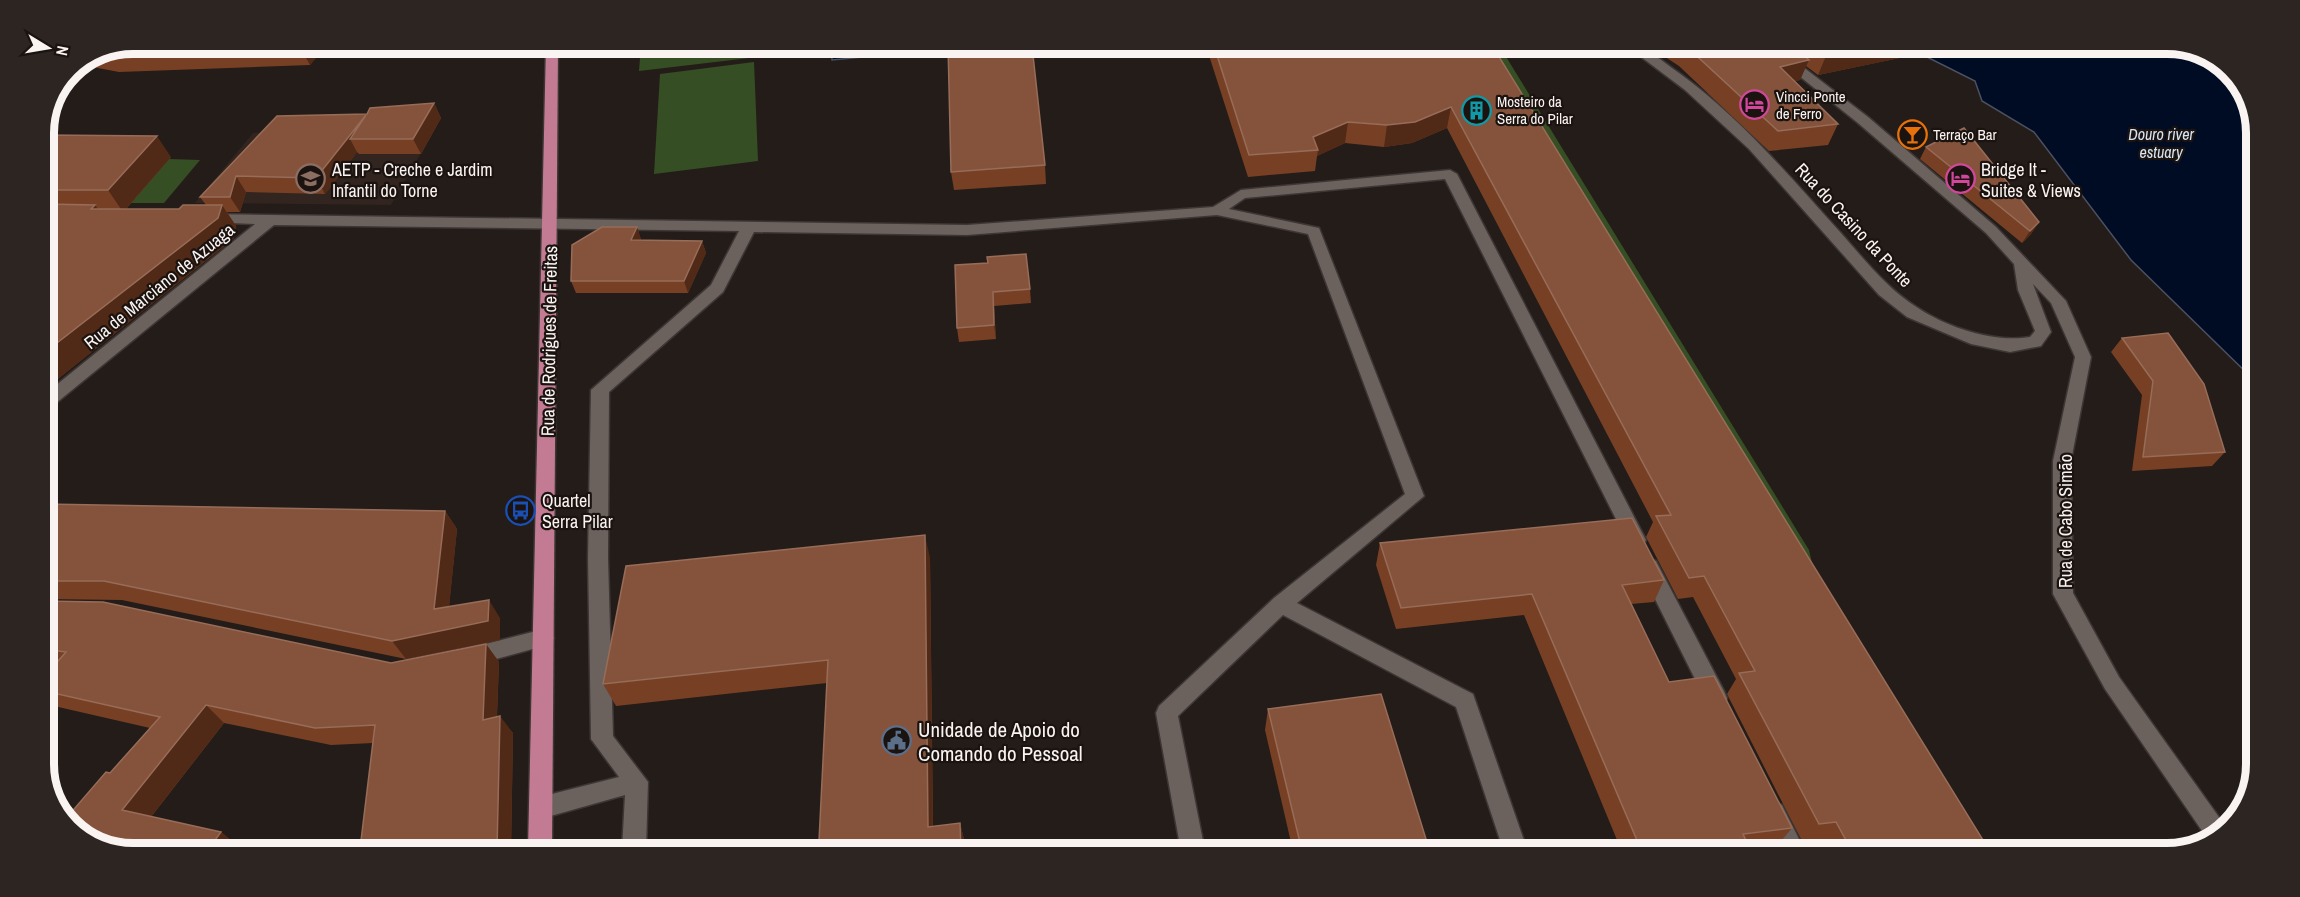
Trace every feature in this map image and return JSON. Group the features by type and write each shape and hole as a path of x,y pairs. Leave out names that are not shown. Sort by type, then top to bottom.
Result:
{"main road":[{"name":"Rua de Rodrigues de Freitas","path":"540,843 552,54"}],"street":[{"name":"Rua do Casino da Ponte","path":"1644,54 1689,87 1754,146 1885,291 1913,313 1971,338 2010,346 2035,342 2043,332 2026,290 2021,265"},
{"name":"Rua de Cabo Simão","path":"1778,54 1863,120 1990,230 2021,265 2058,301 2083,357 2062,461 2063,594 2112,683 2213,828"},
{"path":"1217,211 1241,194 1450,174 1724,715"},
{"path":"187,219 967,230 1217,211 1314,231 1415,496 1281,604 1167,713 1191,843"},
{"name":"Rua de Marciano de Azuaga","path":"54,396 270,220"},
{"path":"634,843 637,782 602,739 598,558 600,390 717,288 749,226"},
{"path":"1281,604 1466,701 1513,843"},
{"path":"449,661 514,648 544,638"},
{"path":"540,808 637,782"},
{"path":"1767,800 1789,843"}],"shaded area":[{"name":"AETP - Creche e Jardim Infantil do Torne","path":"441,118 391,205 195,203 253,133"}],"green space":[{"path":"640,54 782,54 639,71"},
{"path":"1481,54 1504,54 1809,550 1818,589"},
{"path":"754,62 758,161 654,174 660,74"},
{"path":"169,159 200,160 164,203 131,203"}],"water":[{"path":"832,54 873,54 873,56 832,60"},
{"name":"Douro river estuary","path":"1921,54 2167,54 2202,62 2211,67 2230,85 2242,108 2246,128 2246,372 2131,260 2034,132 1982,101 1975,81"}],"building":[{"path":"948,54 1033,54 1045,165 951,172"},
{"path":"1217,54 1497,54 1985,843 1848,843 1836,822 1819,824 1739,673 1755,671 1704,576 1689,578 1656,516 1671,515 1451,107 1415,122 1387,125 1348,122 1313,137 1318,150 1249,155"},
{"path":"1695,54 1802,54 1809,60 1780,67 1838,124 1778,131"},
{"path":"434,103 413,139 350,139 366,115 316,178 236,176 230,197 200,197 277,116 367,114 370,108"},
{"path":"1964,128 2039,222 2030,231 1926,147"},
{"path":"54,135 157,136 108,190 54,190"},
{"path":"54,204 95,205 91,209 179,209 183,205 222,205 218,218 54,345"},
{"path":"602,227 637,227 631,240 702,241 684,281 571,281 572,245"},
{"path":"1026,254 1030,289 993,292 994,325 957,328 955,265 988,263 987,257"},
{"path":"2168,333 2204,384 2225,452 2143,457 2153,381 2122,338"},
{"path":"54,504 445,511 434,609 489,600 488,621 392,641 104,581 54,581"},
{"path":"1632,518 1664,580 1622,585 1669,682 1714,676 1792,828 1743,834 1747,843 1638,843 1532,594 1401,608 1380,543"},
{"path":"925,535 928,827 960,823 961,843 802,843 819,841 828,660 603,684 626,566"},
{"path":"54,601 103,602 391,663 486,644 483,720 500,716 497,843 361,843 375,725 315,728 206,705 122,810 221,832 213,843 133,843 98,835 71,813 106,772 110,773 160,717 54,693 54,666 66,652 54,650"},
{"path":"1381,694 1427,843 1300,843 1268,709"}],"place":[{"name":"Vincci Ponte de Ferro","path":"1755,105"},
{"name":"Mosteiro da Serra do Pilar","path":"1476,110"},
{"name":"Terraço Bar","path":"1912,134"},
{"name":"AETP - Creche e Jardim Infantil do Torne","path":"311,179"},
{"name":"Bridge It - Suites & Views","path":"1960,179"},
{"name":"Quartel Serra Pilar","path":"521,510"},
{"name":"Unidade de Apoio do Comando do Pessoal","path":"897,741"}]}
